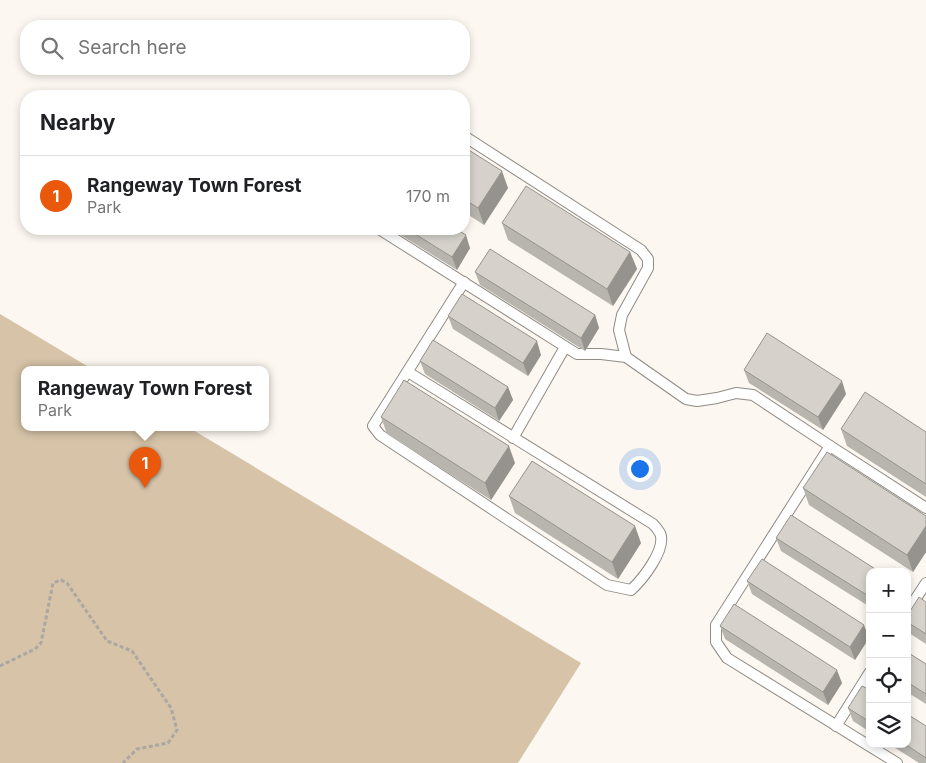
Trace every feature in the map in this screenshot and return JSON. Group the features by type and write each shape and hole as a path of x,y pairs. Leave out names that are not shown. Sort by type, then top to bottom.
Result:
{"lane":[{"path":"470,140 640,250 648,259 648,268 622,315 620,330 626,357"},
{"path":"390,235 577,354 626,357 686,399 697,401 736,393 753,395 926,508"},
{"path":"408,372 653,524 660,534 660,549 640,582 631,590 607,585 380,435 373,426 464,282"},
{"path":"513,438 565,346"},
{"path":"830,446 716,625 716,642 727,658 897,763"},
{"path":"911,606 926,583"},
{"path":"836,726 866,678"}],"path":[{"path":"0,666 34,649 41,643 53,583 61,580 67,583 107,641 132,651 171,708 176,730 168,743 138,749 123,763"}],"shaded area":[{"path":"0,314 87,366 21,366 21,431 195,431 581,663 518,763 0,763"}],"building":[{"path":"470,151 502,171 478,208 470,203"},
{"path":"526,186 630,252 607,289 502,223"},
{"path":"417,235 466,235 452,257"},
{"path":"490,249 595,315 581,338 475,272"},
{"path":"462,294 537,341 523,363 448,316"},
{"path":"767,333 842,381 818,417 744,370"},
{"path":"433,340 508,387 495,408 420,361"},
{"path":"404,380 509,446 485,483 381,417"},
{"path":"865,392 926,432 926,484 841,429"},
{"path":"827,452 926,516 926,526 907,555 803,488"},
{"path":"532,461 635,526 612,562 509,496"},
{"path":"791,515 874,568 866,568 866,594 776,538"},
{"path":"762,559 864,625 850,647 747,581"},
{"path":"919,597 926,602 926,634 911,625 911,610"},
{"path":"734,604 837,670 823,692 720,626"},
{"path":"911,655 926,664 926,694 911,685"},
{"path":"862,686 866,688 866,719 848,708"},
{"path":"911,717 926,726 926,758 911,748"}],"place":[{"name":"Rangeway Town Forest","path":"145,488"}]}
